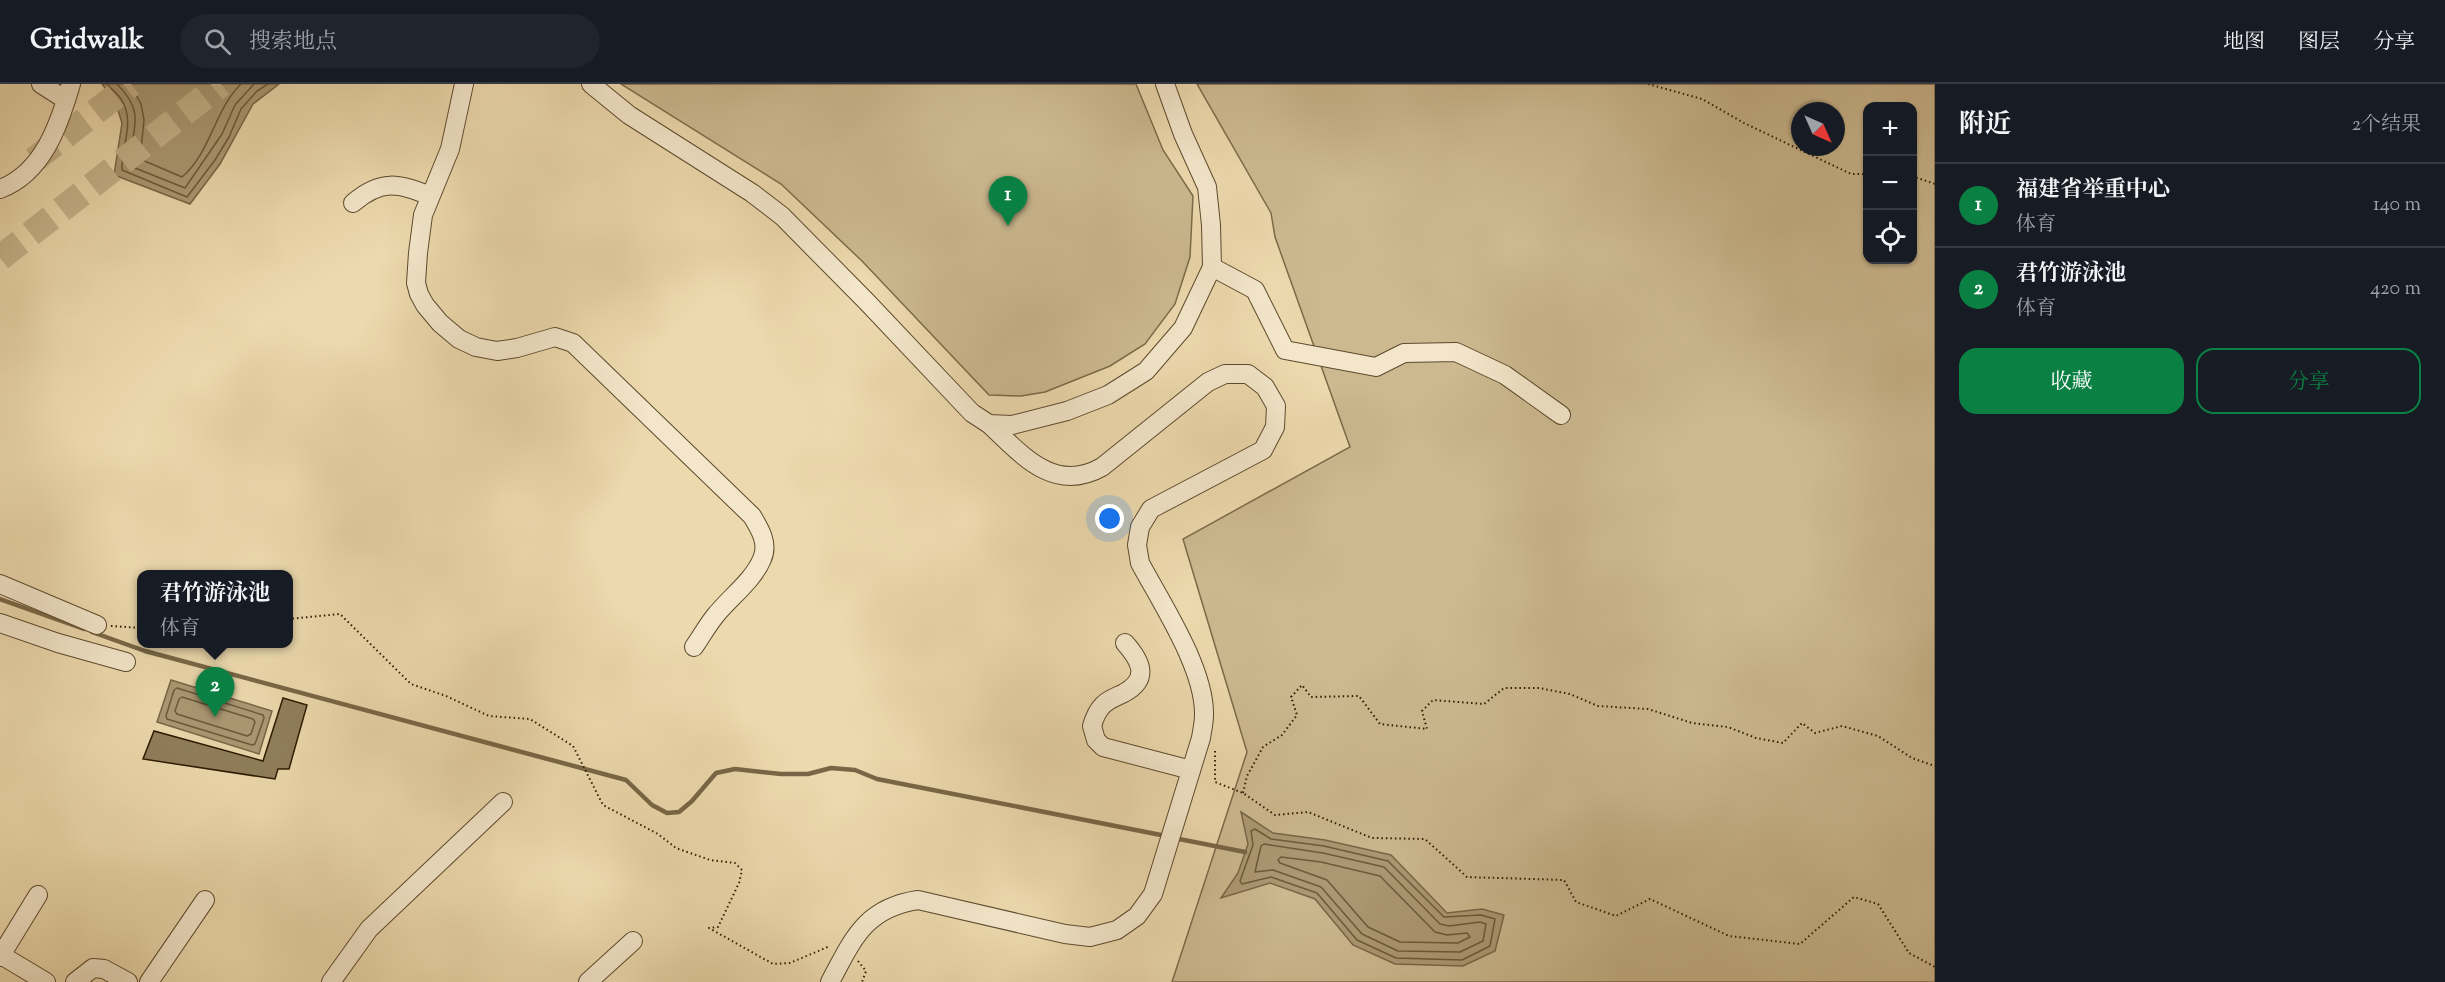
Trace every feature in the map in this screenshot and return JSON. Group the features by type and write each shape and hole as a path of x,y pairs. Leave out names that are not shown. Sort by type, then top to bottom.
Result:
{"street":[{"path":"0,189 24,176 38,162 56,129 69,92 41,84"},
{"path":"464,84 450,149 423,215 416,283 425,305 436,318 459,339 486,350 517,348 555,337 573,342 728,491 760,528 765,542 763,558 753,573 714,617 694,647"},
{"path":"591,84 629,114 752,193 782,216 972,413 989,424 1026,459 1049,472 1070,477 1089,474 1102,467 1208,382 1225,374 1248,374 1265,387 1276,406 1275,427 1263,450 1151,509 1140,527 1137,545 1140,563 1192,661 1200,687 1204,715 1191,770 1153,894 1137,916 1117,930 1090,937 1065,934 918,900 896,903 872,917 857,935 830,982"},
{"path":"989,424 1012,425 1067,411 1108,395 1146,371 1183,328 1212,267 1211,225 1207,187 1183,134 1165,84"},
{"path":"353,203 373,189 390,184 408,187 430,196"},
{"path":"1212,267 1255,290 1286,350 1376,366 1404,353 1456,352 1505,375 1562,415"},
{"path":"0,584 97,625"},
{"path":"0,623 58,643 126,662"},
{"path":"1125,643 1135,654 1141,675 1131,688 1102,705 1092,726 1096,740 1103,747 1191,770"},
{"path":"331,982 369,929 503,801"},
{"path":"38,895 0,956 46,982"},
{"path":"149,982 206,900"},
{"path":"588,982 633,940"},
{"path":"75,982 93,968 104,969 128,982"}],"path":[{"path":"1648,84 1702,99 1744,123 1851,174 1863,174"},
{"path":"1917,178 1935,184"},
{"path":"293,619 340,614 411,684 446,696 489,716 530,719 573,746 603,805 658,834 676,848 710,860 735,863 742,870 740,883 718,927 709,928 773,964 790,963 831,946 840,963"},
{"path":"97,625 137,628"},
{"path":"1243,793 1247,776 1263,747 1282,735 1297,715 1291,696 1302,685 1311,697 1359,696 1380,724 1426,729 1422,711 1433,700 1484,704 1504,688 1539,688 1570,694 1598,706 1648,709 1692,723 1728,727 1756,738 1783,743 1802,723 1815,733 1842,726 1878,736 1912,758 1935,766"},
{"path":"1201,733 1215,732 1215,782 1243,793 1275,815 1308,812 1372,838 1425,839 1467,877 1564,880 1576,902 1616,916 1650,899 1729,936 1800,944 1854,897 1878,904 1909,952 1935,968"}],"shaded area":[{"path":"621,84 1136,84 1163,150 1193,196 1190,257 1175,304 1145,344 1110,366 1045,392 1021,396 989,395 862,261 781,184"},
{"path":"1197,84 1935,84 1935,982 1172,982 1247,752 1183,539 1350,447 1275,237 1271,213"}],"water":[{"path":"102,84 279,84 253,104 220,164 190,204 114,175 122,123 115,101"},
{"path":"171,680 272,711 259,754 157,722"},
{"path":"1241,812 1273,833 1325,840 1391,855 1447,913 1482,909 1504,915 1495,951 1463,966 1395,964 1353,945 1315,899 1270,883 1221,898 1238,873 1248,844"}],"building":[{"path":"283,698 307,705 289,769 278,769 275,779 143,759 154,731 263,761"}],"waterway":[{"path":"0,599 84,629"},
{"path":"92,632 145,651 626,780 652,805 667,813 679,812 692,801 716,773 735,769 781,774 808,774 831,768 855,770 877,779 1166,836"},
{"path":"1174,838 1245,852"}],"tunnel":[{"path":"34,160 131,84"},
{"path":"0,258 221,84"}],"place":[{"name":"福建省举重中心","path":"1008,226"},
{"name":"君竹游泳池","path":"215,717"}]}
